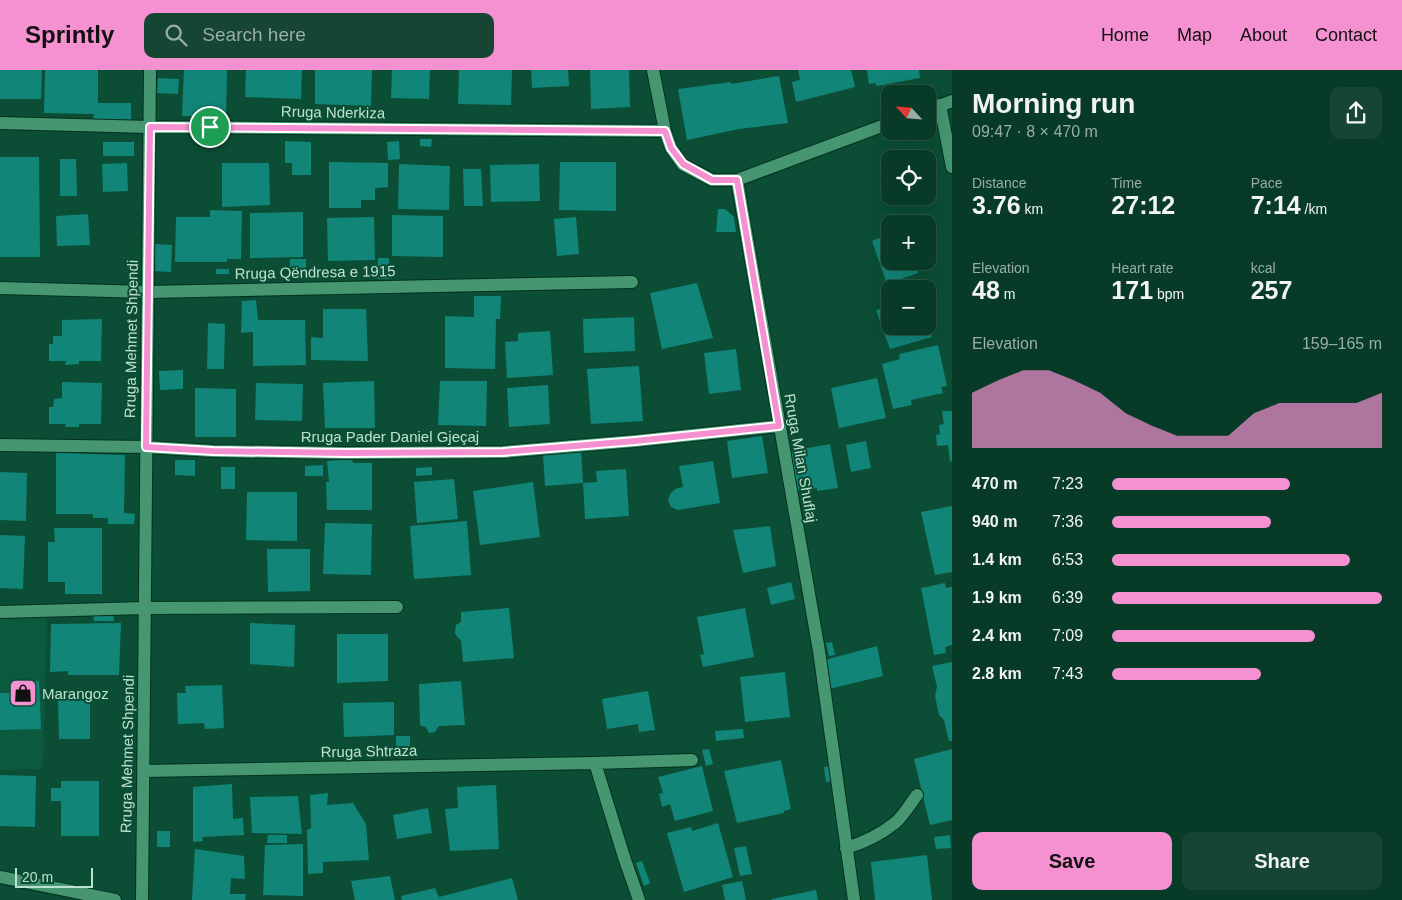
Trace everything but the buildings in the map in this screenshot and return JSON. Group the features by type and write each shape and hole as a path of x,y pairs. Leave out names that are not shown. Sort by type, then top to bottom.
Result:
{"street":[{"name":"Rruga Mehmet Shpendi","path":"142,900 150,70"},
{"path":"653,70 665,131 671,148 683,164 712,180 737,180 881,127"},
{"path":"946,103 952,167"},
{"name":"Rruga Nderkiza","path":"0,123 150,127 665,131"},
{"name":"Rruga Milan Shuflaj","path":"737,180 819,651 854,900"},
{"name":"Rruga Qëndresa e 1915","path":"0,288 148,292 632,282"},
{"name":"Rruga Pader Daniel Gjeçaj","path":"0,445 146,447 213,451 308,453 503,452 779,426"},
{"path":"0,612 145,608 397,607"},
{"name":"Rruga Shtraza","path":"143,771 692,760"},
{"path":"595,763 639,900"},
{"path":"846,848 878,834 895,822 917,795"},
{"path":"0,877 114,900"}],"shaded area":[{"name":"Marangoz","path":"47,616 43,769 0,770 0,617"}],"place":[{"name":"Marangoz","path":"23,693"}],"route":[{"path":"150,127 210,127 665,131 671,148 683,164 712,180 737,180 779,426 503,452 346,453 213,451 146,447 150,127"}]}
